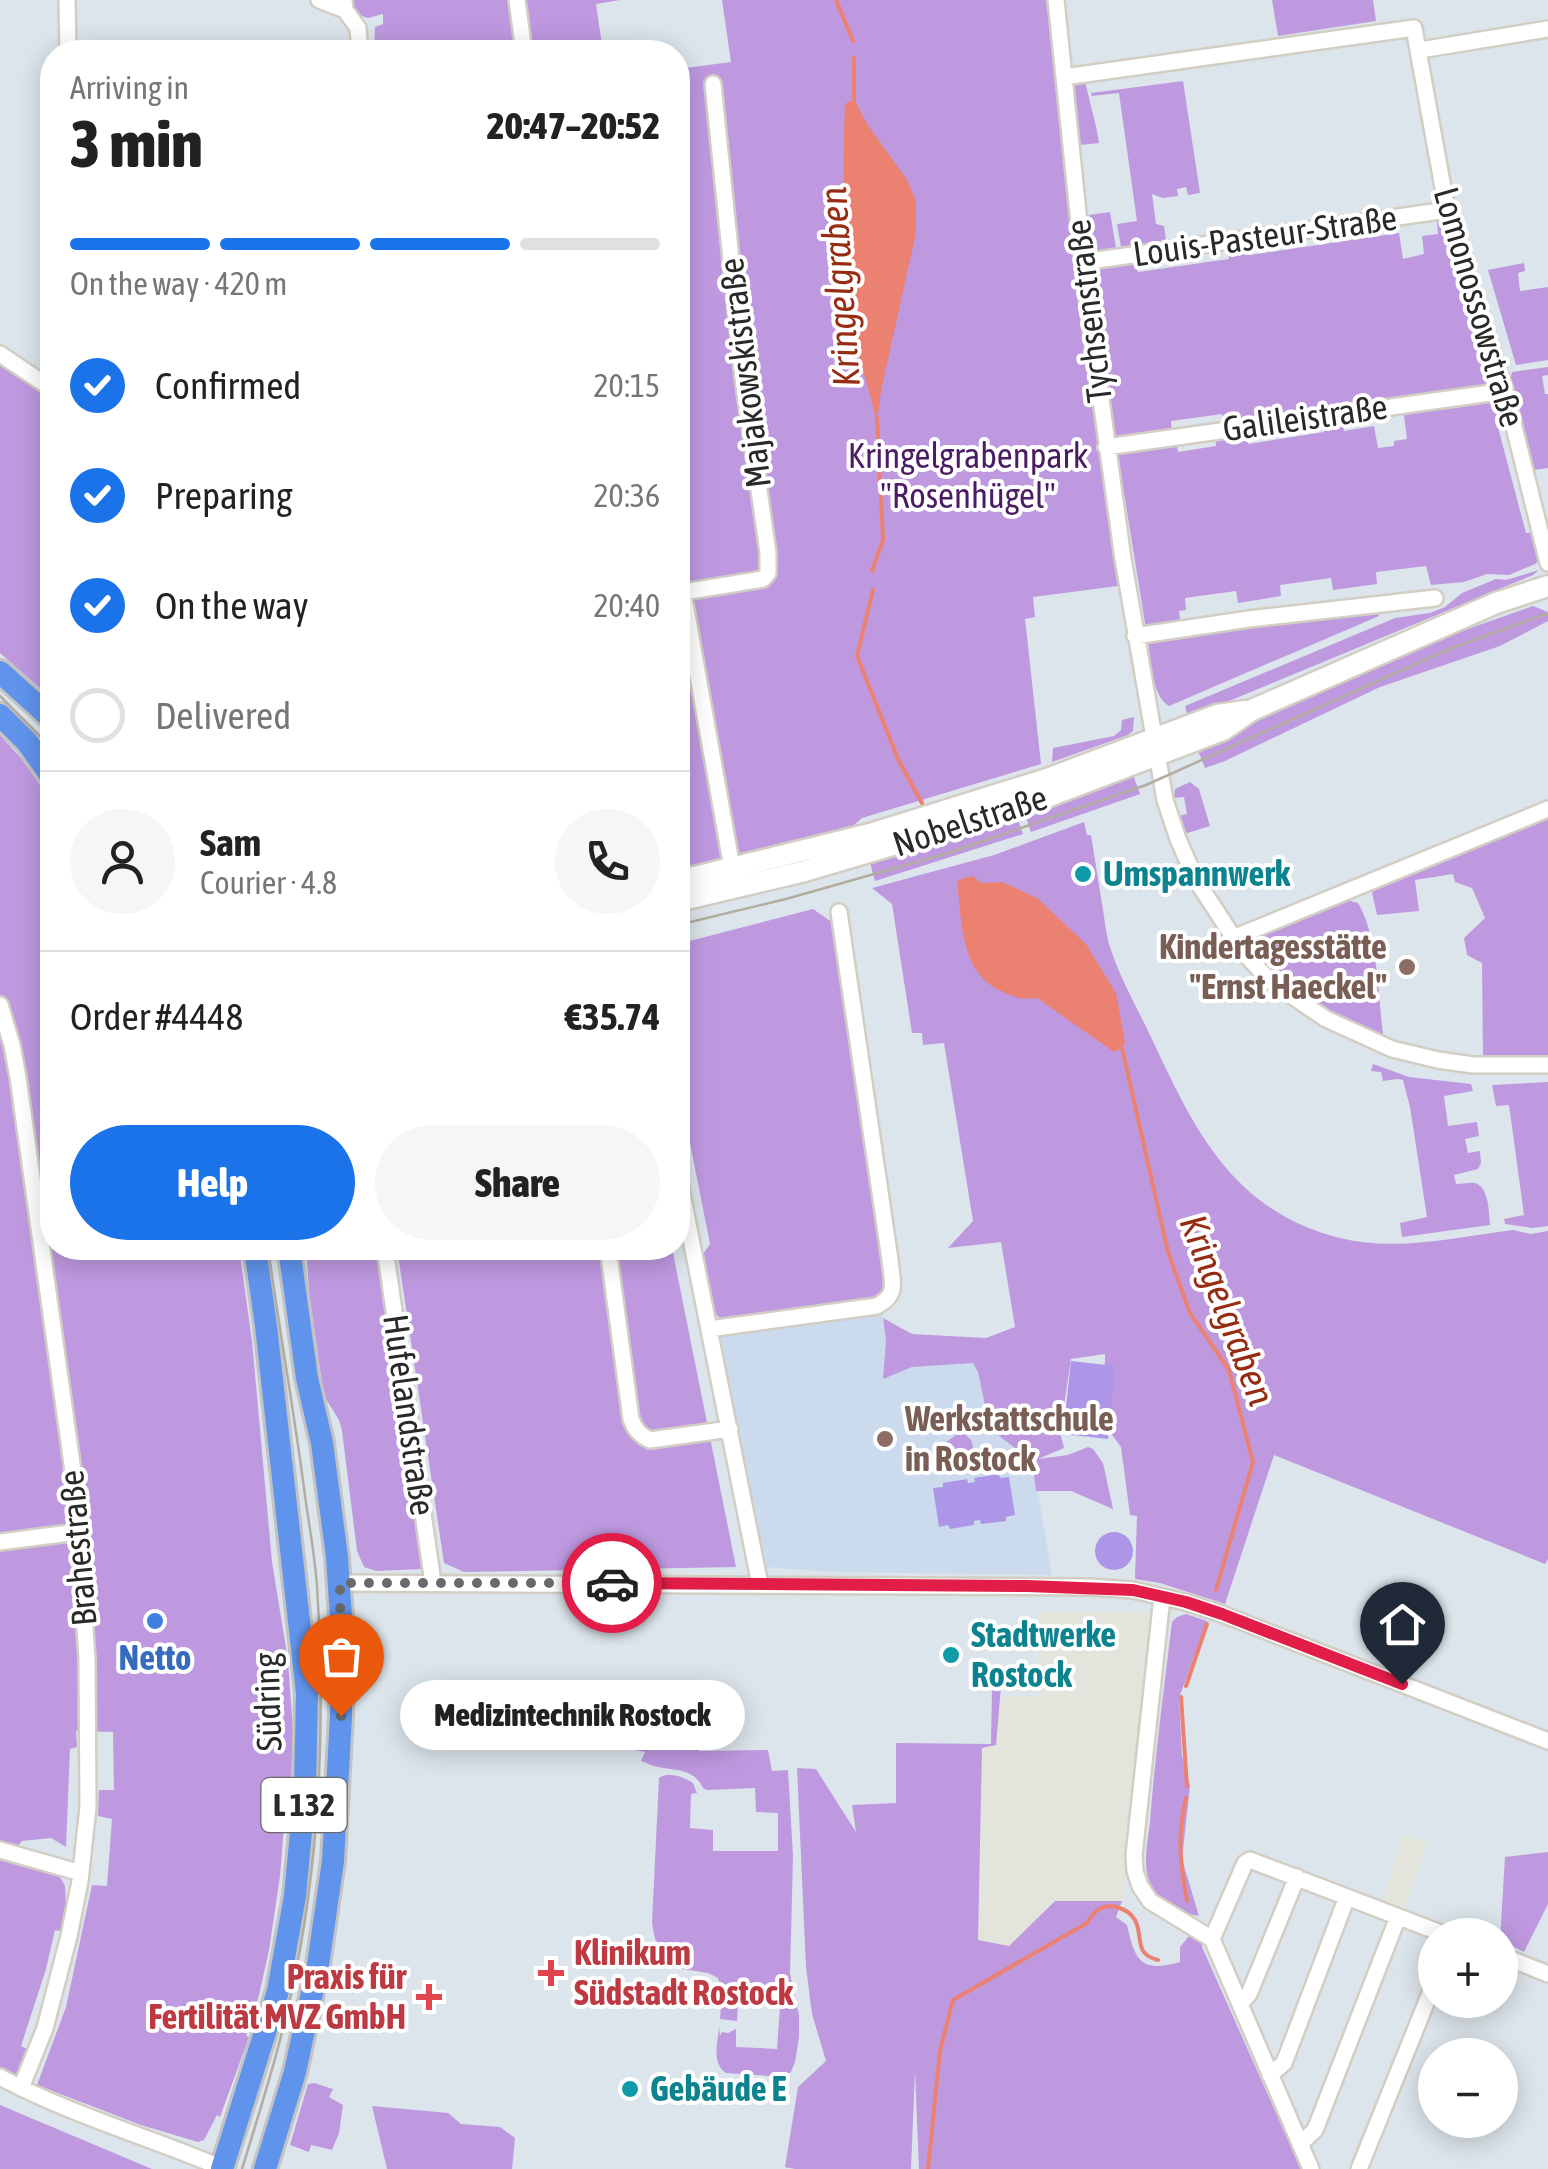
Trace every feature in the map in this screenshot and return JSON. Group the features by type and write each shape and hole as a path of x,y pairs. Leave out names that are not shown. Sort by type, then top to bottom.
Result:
{"main road":[{"name":"Nobelstraße","path":"690,898 820,866 1018,808 1217,715 1252,710 1496,602 1548,586"},
{"path":"0,672 40,708"},
{"path":"0,715 40,760"},
{"name":"Nobelstraße","path":"690,879 859,837 1155,747"},
{"name":"Südring","path":"223,2169 278,1990 295,1896 306,1790 306,1694 256,1260"},
{"name":"Südring","path":"265,2169 295,2072 318,1964 333,1861 341,1716 340,1583 322,1443 307,1378 291,1260"},
{"path":"295,1583 340,1583"}],"street":[{"path":"67,0 68,40"},
{"path":"319,0 345,5 358,28 359,40"},
{"path":"517,0 522,40"},
{"name":"Tychsenstraße","path":"1056,0 1068,76 1083,262 1135,636 1168,812 1190,866 1233,938 1270,981 1326,1020 1412,1055 1492,1065 1548,1064"},
{"path":"1068,76 1414,28 1420,50 1548,29"},
{"name":"Lomonossowstraße","path":"1420,50 1447,210 1505,391 1548,563"},
{"name":"Majakowskistraße","path":"690,591 763,580 768,573 741,362 713,84"},
{"name":"Louis-Pasteur-Straße","path":"1083,262 1447,210"},
{"path":"0,354 40,380"},
{"name":"Galileistraße","path":"1106,446 1505,391"},
{"path":"1135,636 1435,598"},
{"name":"Majakowskistraße","path":"690,646 732,868"},
{"path":"1233,938 1548,809"},
{"path":"709,1329 877,1306 889,1299 893,1291 839,912"},
{"name":"Brahestraße","path":"0,1005 18,1077 40,1237"},
{"path":"690,1234 760,1584"},
{"name":"Brahestraße","path":"21,2088 53,2003 70,1936 88,1806 88,1681 76,1498 43,1260"},
{"name":"Hufelandstraße","path":"386,1260 433,1584"},
{"path":"610,1260 634,1428 650,1440 730,1428"},
{"path":"0,1542 77,1532"},
{"path":"340,1583 1133,1590 1222,1614 1548,1740"},
{"path":"1162,1596 1134,1871 1150,1901 1212,1939 1311,2169"},
{"path":"0,1850 80,1872"},
{"path":"1212,1939 1245,1863 1250,1860 1418,1925"},
{"path":"1240,2004 1250,1994 1297,1877"},
{"path":"1270,2075 1284,2063 1347,1898"},
{"path":"1300,2144 1315,2130 1398,1917"},
{"path":"1518,1962 1548,1974"},
{"path":"1359,2169 1420,2018"},
{"path":"0,2077 110,2127 223,2169"}],"shaded area":[{"path":"854,99 908,181 916,202 916,233 877,422 856,338 846,251 845,104"},
{"path":"973,876 981,883 1002,882 1037,898 1086,944 1116,993 1125,1042 1122,1048 1114,1052 1037,998 1013,996 986,981 970,957 960,912 957,882"},
{"name":"Werkstattschule in Rostock","path":"877,1306 887,1341 1017,1367 1052,1575 832,1572 765,1567 718,1328"},
{"path":"1071,1361 1115,1366 1108,1439 1063,1434"},
{"path":"999,1474 1000,1478 1009,1477 1015,1515 1006,1517 1006,1521 981,1524 980,1520 974,1521 974,1525 939,1527 933,1488"},
{"path":"1114,1532 1127,1538 1133,1551 1127,1564 1114,1570 1101,1564 1095,1551 1101,1538"},
{"path":"1037,1612 1153,1612 1122,1901 1055,1901 1009,1946 978,1940 982,1748 996,1745 997,1713 1004,1696 1037,1696"},
{"path":"1403,1835 1428,1842 1401,1919 1380,1910"}],"green space":[{"path":"349,0 620,0 596,4 601,40 374,40 375,27 383,24 383,14 368,18 352,13"},
{"name":"Kringelgrabenpark \"Rosenhügel\"","path":"722,0 1048,0 1074,267 1118,586 1033,597 1035,617 1025,619 1041,764 862,818 853,826 693,868 690,67 731,62"},
{"path":"1272,0 1373,0 1376,21 1278,36"},
{"path":"1085,79 1099,143 1080,145 1074,81"},
{"path":"1183,81 1200,193 1188,195 1186,187 1177,189 1178,196 1163,198 1152,194 1156,224 1164,226 1166,240 1121,247 1117,224 1137,221 1119,93 1091,93"},
{"path":"1110,212 1116,248 1098,251 1092,244 1089,215"},
{"path":"1437,221 1447,226 1494,379 1492,386 1280,418 1277,408 1257,411 1258,420 1224,424 1222,414 1171,421 1172,433 1116,442 1094,271 1099,267 1135,261 1138,272 1229,259 1228,251 1248,247 1250,255 1399,233 1403,259 1424,254 1422,236 1438,234"},
{"path":"1524,263 1525,271 1518,273 1520,291 1548,287 1548,360 1516,365 1488,270"},
{"path":"0,363 40,390 40,688 0,653"},
{"path":"1548,367 1548,375 1542,376 1548,394 1548,468 1534,470 1510,379 1512,372"},
{"path":"1495,399 1504,413 1495,416 1526,533 1535,532 1541,559 1535,564 1509,575 1487,574 1464,582 1431,585 1426,566 1376,572 1377,584 1333,590 1331,578 1280,585 1281,596 1238,603 1236,591 1185,598 1186,610 1179,611 1181,626 1146,629 1117,450 1176,440 1178,452 1216,446 1215,434 1246,431 1248,444 1324,432 1323,422 1342,419 1344,431 1374,426 1378,448 1394,446 1394,441 1407,439 1403,408"},
{"path":"1539,570 1188,718 1185,706 1395,618 1445,607 1462,593 1496,579 1506,580"},
{"path":"1533,606 1548,612 1548,621 1500,646 1380,687 1205,768 1197,748 1442,638"},
{"path":"1378,610 1379,616 1169,706 1155,686 1150,638"},
{"path":"1134,717 1133,731 1128,735 1052,762 1053,748 1114,736 1121,730 1122,720"},
{"path":"0,735 40,785 40,1260 241,1260 272,1562 288,1660 293,1731 291,1785 269,1950 246,2036 249,2037 220,2117 217,2115 204,2140 198,2142 141,2125 37,2085 66,2007 92,1885 107,1886 112,1819 98,1816 99,1790 114,1790 113,1732 76,1731 77,1747 70,1749 66,1847 51,1838 22,1841 16,1848 0,1843"},
{"path":"1132,772 1140,794 1031,832 1024,812"},
{"path":"1190,782 1199,789 1210,826 1184,834 1179,816 1187,814 1184,797 1174,798 1175,789"},
{"path":"1016,814 1023,834 875,881 869,859"},
{"path":"1548,814 1548,1055 1483,1058 1482,963 1467,955 1464,938 1485,918 1472,888 1455,882 1453,874 1415,880 1419,911 1377,915 1370,883"},
{"path":"1084,822 1087,835 1091,835 1108,938 1119,970 1183,1103 1221,1162 1244,1187 1271,1208 1303,1225 1362,1242 1405,1243 1513,1230 1531,1234 1548,1231 1545,1564 1274,1455 1225,1604 1135,1579 1137,1516 1130,1515 1121,1447 1092,1407 1105,1354 1071,1359 1060,1432 1064,1448 1038,1459 1093,1449 1103,1463 1113,1509 1071,1491 1036,1491 1032,1461 990,1429 973,1363 912,1367 883,1379 883,1318 912,1334 986,1338 1015,1327 1001,1242 948,1248 973,1221 944,1043 923,1045 922,1033 912,1033 892,904 872,888 994,855"},
{"path":"1340,898 1358,903 1370,932 1383,1034 1374,1038 1337,1021 1271,974 1240,937"},
{"path":"813,909 836,925 887,1286 880,1299 723,1320 715,1314 703,1254 710,1244 690,1143 690,941"},
{"path":"1373,1064 1409,1077 1471,1084 1473,1091 1444,1096 1448,1126 1477,1122 1479,1136 1465,1139 1468,1153 1480,1151 1481,1163 1478,1169 1454,1175 1456,1184 1480,1185 1490,1225 1402,1237 1400,1223 1427,1217 1410,1107 1403,1080 1383,1081 1381,1072 1371,1071"},
{"path":"1548,1082 1548,1226 1505,1224 1504,1219 1524,1215 1509,1105 1496,1106 1492,1085"},
{"path":"307,1260 381,1260 424,1569 376,1571 364,1567 357,1551 342,1431 324,1396"},
{"path":"399,1260 674,1260 736,1567 464,1572 444,1563"},
{"path":"962,1431 971,1440 975,1453 943,1462 936,1449"},
{"path":"1186,1614 1207,1621 1179,1698 1182,1756 1190,1786 1182,1859 1199,1916 1177,1910 1159,1896 1150,1883 1146,1861 1172,1622"},
{"path":"992,1687 1001,1687 996,1745 982,1748 978,1940 1009,1946 1055,1901 1122,1901 1116,1917 1127,1925 1133,1948 1148,1965 1180,1962 1180,1947 1190,1935 1202,1942 1301,2169 919,2169 915,2071 911,2169 785,2167 798,2087 826,2061 812,2014 806,1967 797,1768 816,1769 856,1832 852,1805 896,1803 896,1743 991,1744"},
{"path":"642,1746 699,1746 699,1751 768,1750 772,1771 788,1770 793,1856 790,1974 799,2015 799,2037 795,2062 784,2077 726,2073 721,2069 716,2052 719,2026 720,2036 736,2029 736,2047 777,2049 780,2007 738,2005 737,2021 720,2019 722,1991 718,1978 683,1969 672,1961 655,1939 652,1923 659,1778 672,1775 693,1783 697,1793 691,1794 690,1828 713,1830 713,1851 778,1851 778,1813 756,1812 755,1788 707,1790 689,1774 641,1761 645,1752 635,1750"},
{"path":"1548,1852 1548,1904 1524,1952 1518,1949 1518,1918 1501,1918 1505,1857"},
{"path":"0,1855 60,1874 68,1907 64,1932 55,1930 21,2046 29,2050 16,2076 0,2068"},
{"path":"308,2084 333,2089 329,2097 343,2105 332,2150 311,2145 309,2152 290,2145"},
{"path":"0,2105 152,2169 0,2169"},
{"path":"372,2106 448,2113 461,2124 500,2127 515,2138 512,2169 387,2169"}],"waterway":[{"name":"Kringelgraben","path":"836,0 853,41"},
{"name":"Kringelgraben","path":"854,58 854,100"},
{"name":"Kringelgraben","path":"872,571 883,540 877,418"},
{"name":"Kringelgraben","path":"873,590 857,656 898,759 923,805"},
{"name":"Kringelgraben","path":"1122,1048 1168,1252 1190,1313 1229,1370 1253,1462 1216,1590"},
{"name":"Kringelgraben","path":"1186,1686 1207,1624"},
{"name":"Kringelgraben","path":"1181,1697 1187,1786"},
{"name":"Kringelgraben","path":"1186,1798 1180,1850 1187,1901"},
{"path":"928,2169 940,2051 953,2000 1087,1923 1096,1911 1107,1906 1132,1916 1142,1949 1158,1960"}],"tram line":[{"path":"690,922 948,853 1146,785 1449,649 1548,613"},
{"path":"0,696 40,736"},
{"path":"242,2169 296,1971 311,1876 319,1779 315,1565 270,1260"}],"way so far":[{"path":"341,1716 340,1583 612,1583"}],"place":[{"name":"Umspannwerk","path":"1083,874"},
{"name":"Kindertagesstätte \"Ernst Haeckel\"","path":"1407,967"},
{"name":"Werkstattschule in Rostock","path":"885,1439"},
{"name":"Netto","path":"155,1621"},
{"name":"Stadtwerke Rostock","path":"951,1655"},
{"name":"Medizintechnik Rostock","path":"341,1716"},
{"name":"Klinikum Südstadt Rostock","path":"551,1973"},
{"name":"Praxis für Fertilität MVZ GmbH","path":"429,1997"},
{"name":"Gebäude E","path":"630,2089"}],"route":[{"path":"612,1583 1133,1590 1222,1614 1402,1684"}]}
